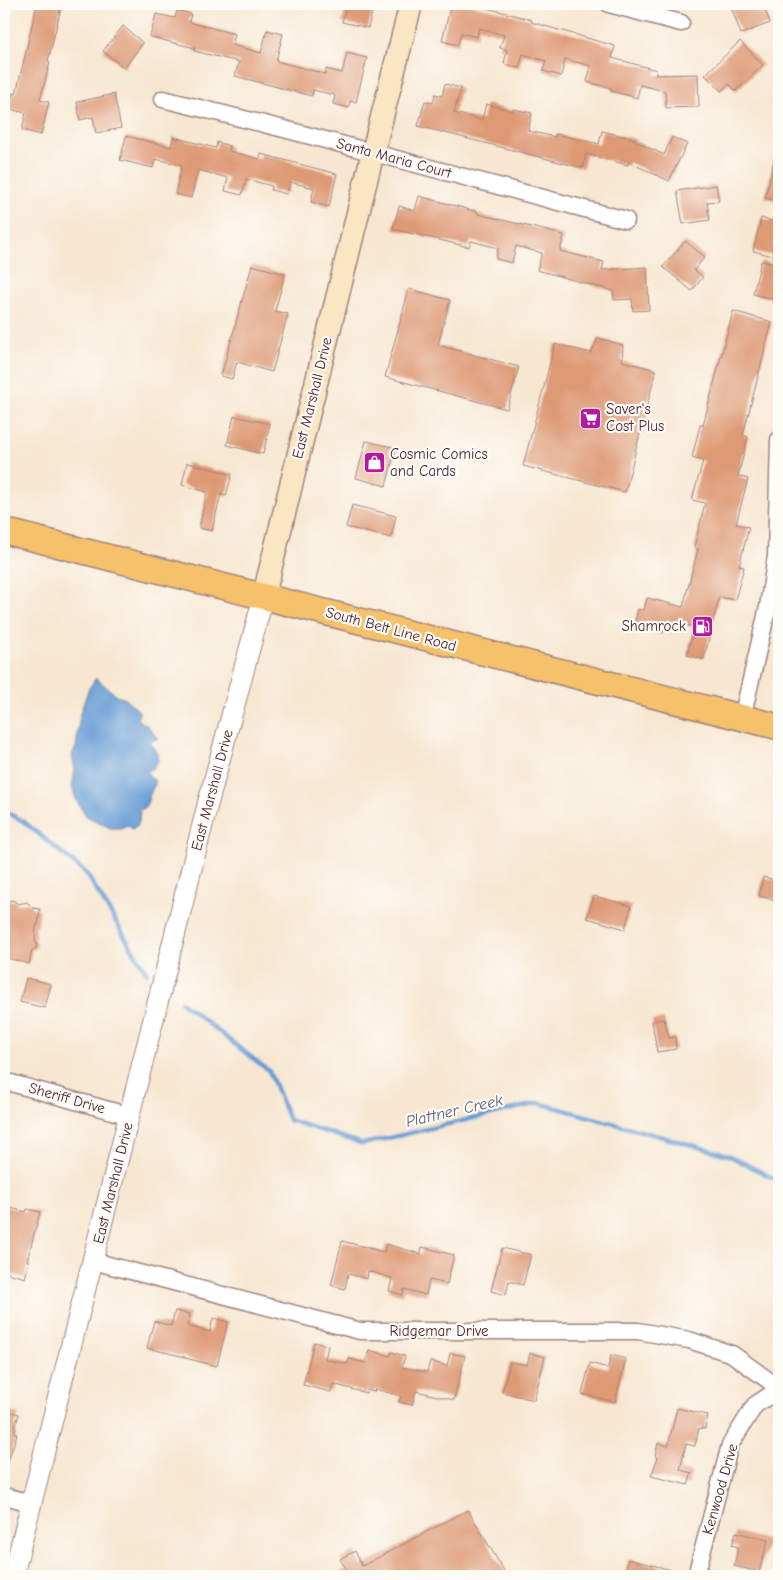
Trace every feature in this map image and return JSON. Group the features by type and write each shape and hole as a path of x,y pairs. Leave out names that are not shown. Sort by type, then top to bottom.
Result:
{"main road":[{"name":"East Marshall Drive","path":"264,595 372,152 411,4"},
{"name":"South Belt Line Road","path":"4,531 264,595 400,632 779,727"}],"street":[{"path":"609,4 681,23"},
{"name":"Santa Maria Court","path":"163,99 372,152 626,220"},
{"path":"742,718 768,606 776,556 779,440"},
{"name":"East Marshall Drive","path":"13,1576 208,803 264,595"},
{"name":"Sheriff Drive","path":"4,1081 130,1116"},
{"name":"Ridgemar Drive","path":"93,1261 360,1331 638,1331 689,1340 732,1354 779,1388"},
{"name":"Kenwood Drive","path":"696,1576 730,1444 755,1405 779,1388"},
{"path":"4,1496 32,1503"}],"water":[{"path":"96,678 117,696 126,699 140,712 137,719 148,726 158,739 150,742 157,754 158,761 153,768 147,771 154,780 155,785 145,806 143,809 140,809 139,822 132,829 128,825 121,828 110,828 86,816 77,802 72,787 75,770 72,755 76,747 80,713 89,688"}],"building":[{"path":"37,4 62,4 40,100 49,102 41,135 22,130 26,113 9,109 13,93 16,94"},
{"path":"347,4 374,4 368,28 342,22"},
{"path":"451,4 467,4 495,10 615,46 612,58 657,70 655,75 698,74 699,107 666,108 665,91 640,85 637,98 611,91 612,88 587,82 591,66 565,59 561,76 543,71 546,61 523,54 519,68 504,64 507,50 500,48 504,35 479,28 477,37 461,33 458,45 442,41"},
{"path":"730,4 763,4 770,23 741,34"},
{"path":"177,10 191,14 189,22 235,34 232,45 261,53 267,30 283,34 276,61 325,74 326,69 342,73 347,53 367,58 356,102 350,101 349,108 333,104 335,95 313,90 312,96 235,76 239,62 194,51 195,48 150,37 156,14 175,18"},
{"path":"123,26 143,43 124,68 103,51"},
{"path":"740,41 763,65 736,91 729,84 721,91 705,75"},
{"path":"445,84 461,88 454,113 482,120 486,104 513,111 513,109 532,113 528,131 555,137 556,134 599,144 602,131 635,139 635,141 664,155 672,137 687,144 669,181 629,162 628,165 586,154 583,168 418,126 425,101 433,103 435,94 442,96"},
{"path":"114,94 121,128 96,133 93,117 80,120 77,102"},
{"path":"126,136 171,147 173,137 216,148 217,142 230,146 229,151 260,159 261,154 337,174 329,207 311,202 314,188 290,182 287,194 271,190 272,186 246,179 242,195 225,191 228,178 198,170 191,198 175,194 182,165 155,159 153,168 120,160"},
{"path":"775,156 779,156 779,201 765,198"},
{"path":"716,185 719,201 707,202 710,220 683,224 677,191"},
{"path":"419,196 478,212 478,214 564,235 560,251 604,262 602,270 647,267 649,310 633,311 632,299 614,300 613,291 537,270 542,253 516,246 512,263 496,259 498,248 471,241 469,247 393,229 399,206 415,211"},
{"path":"761,218 779,223 779,240 773,256 753,251"},
{"path":"685,241 705,257 694,270 703,277 692,291 663,267"},
{"path":"761,261 779,265 777,300 753,294"},
{"path":"252,265 285,274 275,311 288,314 272,372 237,362 232,379 221,376"},
{"path":"409,289 450,300 438,345 519,367 507,409 385,377"},
{"path":"733,311 772,322 743,435 748,437 738,476 748,479 736,524 749,527 739,566 744,567 735,600 719,597 704,659 687,655 694,627 666,620 663,633 634,626 638,609 644,610 647,598 683,607 698,549 694,548 705,503 692,500 703,461 692,458 700,425 703,425"},
{"name":"Saver's Cost Plus","path":"598,338 623,345 622,361 656,370 625,492 523,466 555,344 591,353"},
{"path":"234,416 270,424 263,454 227,445"},
{"path":"366,441 396,448 386,486 356,478"},
{"path":"187,463 232,474 226,496 221,494 212,531 199,528 207,492 182,485"},
{"path":"352,505 396,516 391,538 346,527"},
{"path":"763,877 779,881 779,901 759,896"},
{"path":"594,896 631,906 625,929 587,918"},
{"path":"13,900 18,904 27,902 33,908 40,909 38,925 36,926 36,948 32,950 29,964 4,957 4,902"},
{"path":"26,978 51,984 45,1008 20,1002"},
{"path":"664,1019 669,1038 675,1037 676,1049 657,1052 652,1021"},
{"path":"4,1206 26,1212 27,1209 40,1212 27,1261 29,1261 25,1278 4,1272"},
{"path":"342,1241 384,1252 386,1244 421,1254 422,1247 454,1255 447,1284 429,1280 426,1295 404,1289 403,1295 389,1291 392,1278 368,1271 367,1279 348,1274 345,1289 331,1285"},
{"path":"502,1248 531,1255 523,1285 509,1281 506,1295 491,1291"},
{"path":"175,1311 190,1314 187,1326 210,1332 213,1318 228,1322 217,1366 147,1348 154,1321 171,1326"},
{"path":"314,1342 328,1346 325,1359 347,1364 349,1359 366,1363 369,1350 390,1356 391,1352 405,1356 402,1367 427,1372 430,1361 447,1366 450,1353 465,1356 454,1400 416,1391 412,1405 399,1402 401,1396 375,1389 374,1392 367,1390 366,1393 333,1384 331,1392 303,1385"},
{"path":"530,1353 545,1357 534,1400 502,1392 510,1362 527,1365"},
{"path":"611,1355 626,1359 615,1402 582,1394 590,1363 608,1368"},
{"path":"677,1408 708,1415 705,1429 699,1428 695,1446 686,1444 680,1470 692,1473 688,1485 651,1476 658,1457 655,1456 658,1443 668,1446"},
{"path":"4,1410 19,1414 15,1427 15,1433 17,1434 8,1462 4,1461"},
{"path":"468,1510 507,1576 333,1576 346,1569 340,1559 355,1551 362,1566"},
{"path":"736,1532 768,1540 759,1572 734,1566 738,1547 732,1545"},
{"path":"628,1559 680,1572 680,1576 625,1576"}],"waterway":[{"name":"Plattner Creek","path":"4,811 23,821 86,873 147,973"},
{"name":"Plattner Creek","path":"181,1002 269,1071 289,1120 363,1144 539,1103 728,1155 779,1181"}],"place":[{"name":"Saver's Cost Plus","path":"590,418"},
{"name":"Cosmic Comics and Cards","path":"374,463"},
{"name":"Shamrock","path":"702,626"}]}
